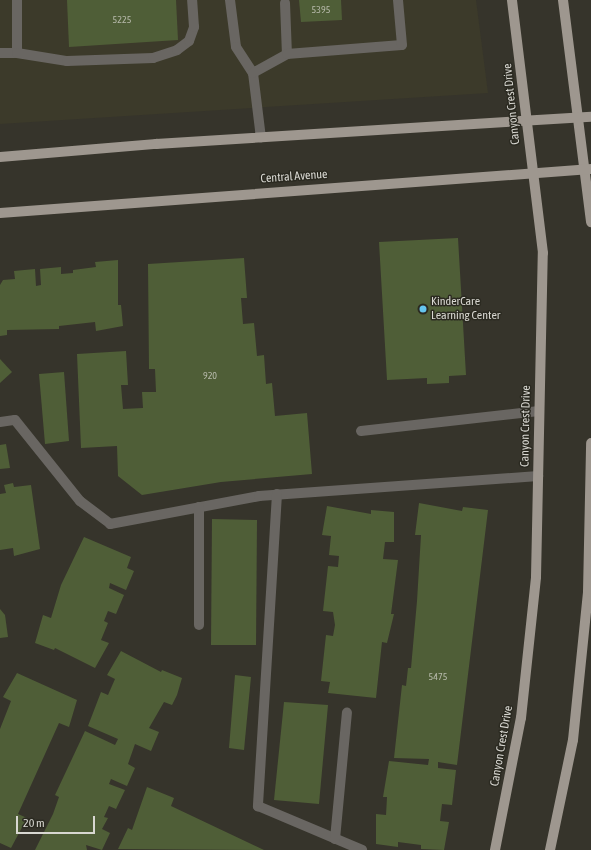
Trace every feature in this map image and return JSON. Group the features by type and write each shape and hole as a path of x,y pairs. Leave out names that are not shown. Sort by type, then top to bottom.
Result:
{"main road":[{"name":"Canyon Crest Drive","path":"495,850 521,718 536,576 543,253 512,0"},
{"path":"563,0 579,118 588,169 591,222"},
{"path":"0,157 261,138 527,123 591,117"},
{"name":"Central Avenue","path":"0,213 588,169"},
{"path":"550,850 572,740 588,592 591,443"}],"street":[{"path":"17,0 17,53"},
{"path":"0,53 17,53 68,61 153,58 177,50 189,41 194,27 192,0"},
{"path":"230,0 236,47 253,73 261,138"},
{"path":"253,73 287,54 402,45 398,0"},
{"path":"285,3 287,54"},
{"path":"361,431 539,411"},
{"path":"0,422 15,420 80,501 110,524 277,494 538,476"},
{"path":"277,494 258,806 362,850"},
{"path":"199,507 199,625"},
{"path":"335,839 347,713"}],"shaded area":[{"path":"0,0 476,0 488,93 0,124"}],"building":[{"path":"67,0 176,0 178,40 69,47"},
{"path":"299,0 341,0 342,20 301,22"},
{"name":"KinderCare Learning Center","path":"458,238 466,375 449,376 449,383 427,384 427,378 387,380 379,242"},
{"path":"244,258 247,298 241,298 243,324 254,323 257,356 264,355 266,384 272,383 275,416 307,413 312,474 221,482 142,495 118,476 117,446 81,448 77,354 126,351 128,385 121,385 123,409 143,408 142,392 156,392 155,369 149,369 148,264"},
{"path":"118,260 118,305 121,305 123,326 96,331 95,322 59,326 59,329 7,330 7,335 0,336 0,285 3,280 15,279 14,271 35,269 36,286 41,285 40,269 61,267 61,274 73,273 73,270 96,267 95,262"},
{"path":"0,359 12,372 0,383"},
{"path":"64,372 69,441 45,444 39,374"},
{"path":"6,444 10,468 0,469 0,445"},
{"path":"13,483 14,487 31,485 40,549 14,556 13,548 0,550 0,494 6,493 4,485"},
{"path":"419,503 462,511 463,507 488,510 457,765 438,762 438,768 456,770 452,805 442,804 440,821 449,822 444,850 421,849 421,845 398,842 398,847 376,844 376,814 386,815 387,797 383,797 389,761 428,765 429,759 394,758 402,685 406,686 408,668 411,668 421,535 415,535"},
{"path":"327,506 371,514 371,510 394,512 394,542 385,542 383,559 398,560 391,614 394,614 387,643 382,642 376,698 328,693 330,682 321,681 326,635 333,636 335,625 333,612 323,611 328,566 338,567 339,556 329,555 331,536 322,535"},
{"path":"212,519 257,520 256,645 211,645"},
{"path":"84,537 131,557 127,568 134,571 126,590 110,583 109,588 124,595 116,614 108,611 104,621 108,623 101,640 109,643 95,668 55,648 54,650 35,643 43,615 51,618 61,585"},
{"path":"0,609 5,615 8,637 0,638"},
{"path":"121,651 161,672 162,670 182,678 177,695 172,705 164,702 149,728 159,732 151,751 135,744 128,764 135,768 127,786 111,779 109,784 125,790 116,809 109,806 104,817 108,818 102,829 110,833 102,850 86,845 87,850 35,850 53,814 59,797 55,795 85,731 115,745 118,739 88,726 101,692 108,695 115,679 107,675"},
{"path":"17,673 77,700 69,727 59,723 18,814 27,818 11,848 0,843 0,729 11,701 3,697"},
{"path":"235,675 251,677 244,750 229,748"},
{"path":"284,702 328,705 319,804 274,800"},
{"path":"147,787 174,798 171,806 264,850 118,849 128,828 132,830"}],"place":[{"name":"KinderCare Learning Center","path":"423,309"}]}
